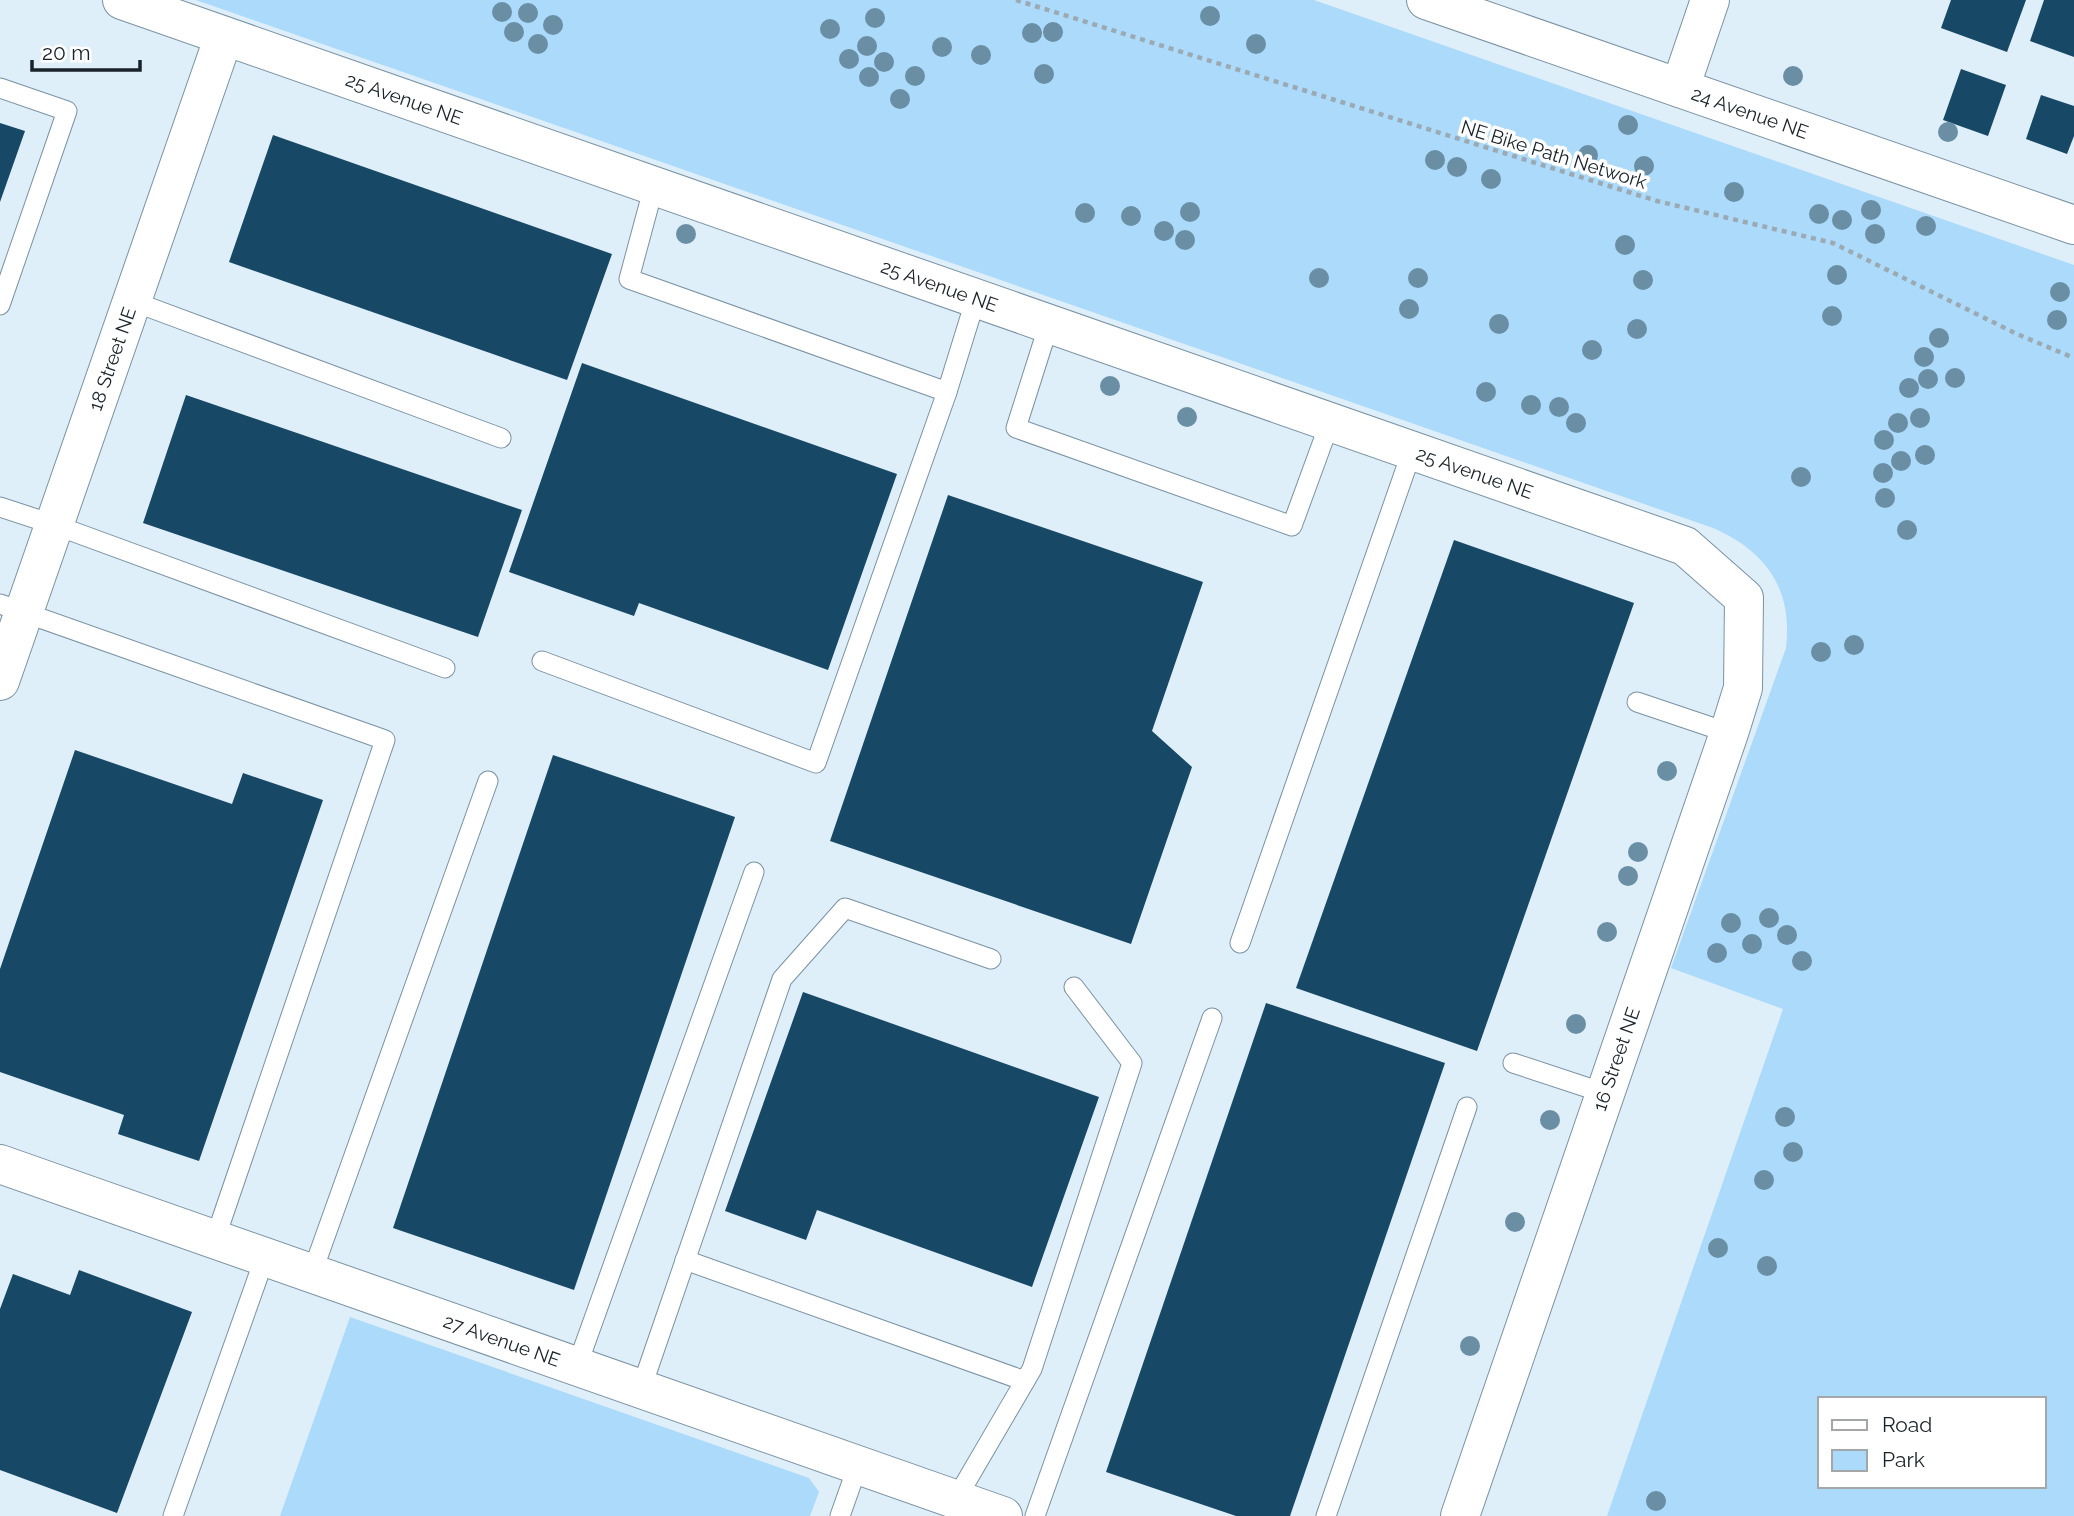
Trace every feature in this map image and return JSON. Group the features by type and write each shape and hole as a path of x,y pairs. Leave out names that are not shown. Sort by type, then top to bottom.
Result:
{"street":[{"name":"25 Avenue NE","path":"121,0 1685,546 1744,598"},
{"name":"24 Avenue NE","path":"1426,0 2074,225"},
{"path":"1680,88 1710,0"},
{"name":"18 Street NE","path":"0,681 12,609 55,524 224,36"},
{"name":"16 Street NE","path":"1460,1516 1743,688 1744,598"},
{"name":"27 Avenue NE","path":"5,1174 215,1239 1003,1516"}],"lane":[{"path":"0,88 67,111 0,305"},
{"path":"654,186 629,279 947,392"},
{"path":"542,661 816,763 947,392 976,298"},
{"path":"132,301 502,438"},
{"path":"1049,324 1016,428 1292,526 1330,422"},
{"path":"1240,943 1412,451"},
{"path":"0,507 55,524 445,668"},
{"path":"12,609 385,740 215,1239"},
{"path":"1637,702 1729,733"},
{"path":"312,1273 488,781"},
{"path":"577,1366 754,872"},
{"path":"641,1389 782,979 845,908 991,959"},
{"path":"956,1500 1032,1369 1132,1063 1074,987"},
{"path":"1035,1516 1212,1018"},
{"path":"1513,1063 1604,1093"},
{"path":"1326,1516 1468,1107"},
{"path":"173,1516 265,1257"},
{"path":"685,1260 1025,1381"},
{"path":"840,1516 858,1465"}],"path":[{"name":"NE Bike Path Network","path":"1016,0 1657,201 1832,243 2017,334 2074,358"}],"green space":[{"path":"196,0 1314,0 2074,265 2074,1516 1607,1516 1783,1009 1671,968 1786,648 1787,627 1780,590 1761,561 1732,537 1713,528"},
{"path":"350,1317 809,1478 819,1492 810,1516 280,1516"}],"building":[{"path":"1951,0 2026,0 2007,52 1941,28"},
{"path":"2044,0 2074,0 2074,57 2030,41"},
{"path":"1961,69 2006,85 1988,136 1943,120"},
{"path":"2041,95 2074,106 2074,136 2067,154 2026,139"},
{"path":"0,123 25,131 0,202"},
{"path":"273,135 612,254 567,380 229,262"},
{"path":"582,363 897,474 828,670 639,603 634,616 509,572"},
{"path":"186,395 522,510 478,637 143,523"},
{"path":"948,495 1203,582 1152,731 1192,767 1131,944 830,841"},
{"path":"1454,540 1634,603 1477,1051 1296,988"},
{"path":"75,750 232,804 243,773 323,800 199,1161 118,1134 124,1115 0,1072 0,969"},
{"path":"553,755 735,817 574,1290 393,1228"},
{"path":"803,992 1099,1097 1032,1287 817,1210 806,1240 725,1211"},
{"path":"1266,1003 1445,1063 1290,1516 1236,1516 1106,1472"},
{"path":"79,1270 192,1312 117,1513 0,1470 0,1309 13,1274 70,1295"}]}
